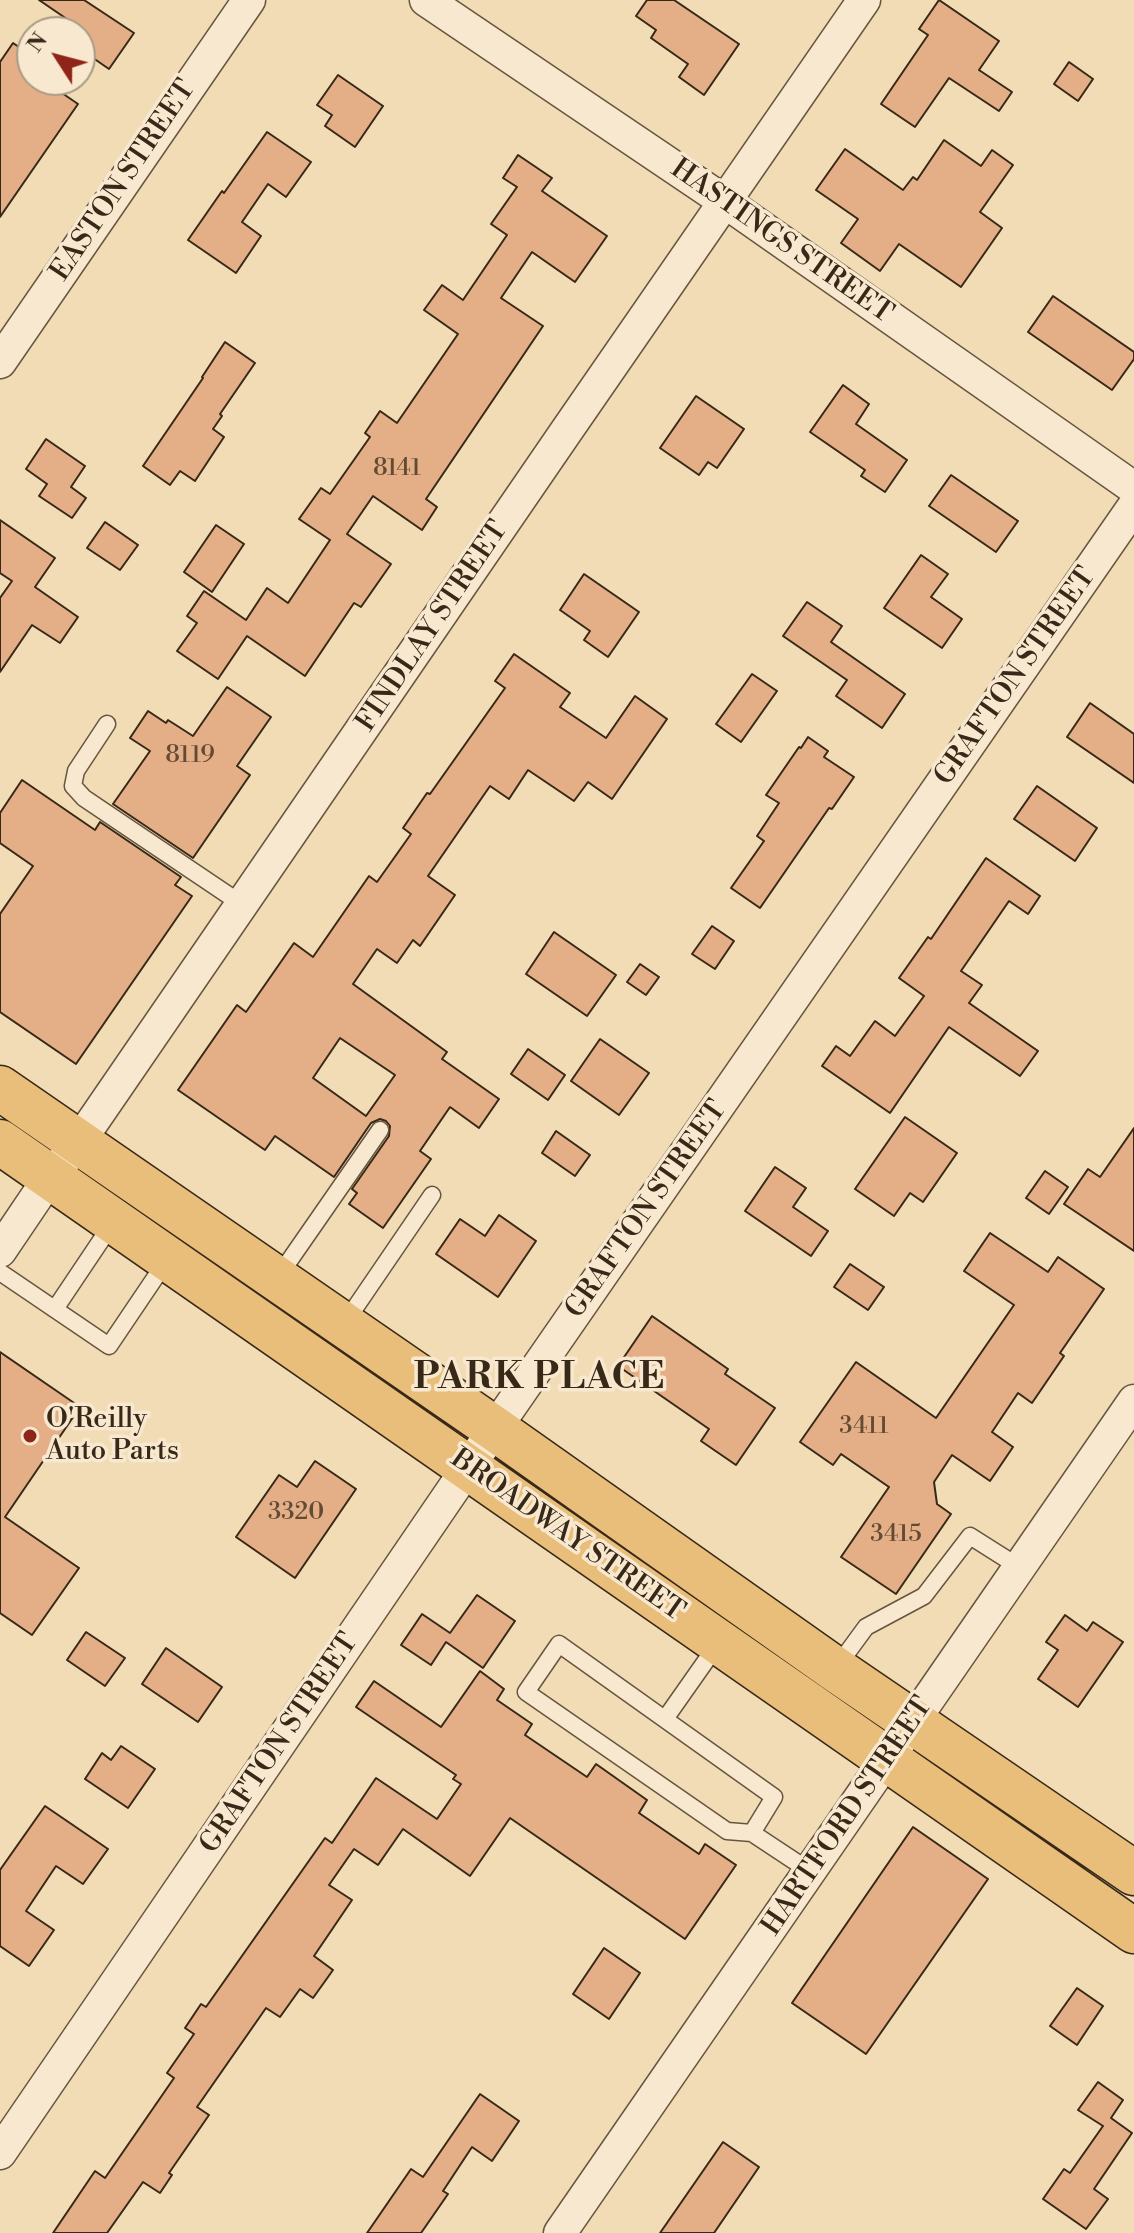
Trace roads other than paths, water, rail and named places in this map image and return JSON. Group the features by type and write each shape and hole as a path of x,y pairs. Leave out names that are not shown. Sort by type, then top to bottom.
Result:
{"main road":[{"name":"BROADWAY STREET","path":"0,1088 495,1429 913,1723 1134,1873"},
{"name":"BROADWAY STREET","path":"0,1142 1134,1931"}],"street":[{"name":"EASTON STREET","path":"0,362 249,0"},
{"name":"HASTINGS STREET","path":"426,0 724,201 1134,488"},
{"name":"FINDLAY STREET","path":"0,1251 243,905 864,0"},
{"name":"GRAFTON STREET","path":"0,2153 469,1466 1134,506"},
{"name":"HARTFORD STREET","path":"560,2233 1134,1401"}],"lane":[{"path":"107,724 76,771 73,786 84,798 243,905"},
{"path":"277,1279 380,1130"},
{"path":"344,1325 432,1195"},
{"path":"55,1309 114,1221"},
{"path":"0,1272 109,1346 168,1259"},
{"path":"835,1669 866,1627 924,1596 970,1536 1019,1567"},
{"path":"665,1719 718,1643"},
{"path":"752,1833 774,1797 559,1644 526,1692 727,1831 752,1833 811,1872"}],"place":[{"name":"O'Reilly Auto Parts","path":"30,1436"}],"district":[{"name":"PARK PLACE","path":"540,1379"}]}
